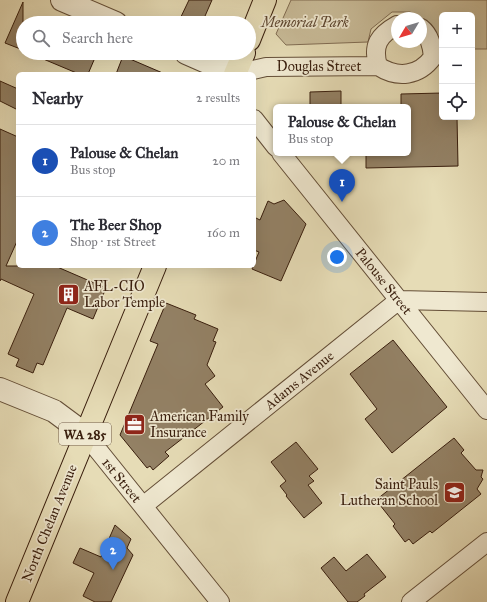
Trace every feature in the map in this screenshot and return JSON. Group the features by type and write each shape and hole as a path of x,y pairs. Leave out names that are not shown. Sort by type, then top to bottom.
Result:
{"main road":[{"path":"256,22 265,0"},
{"path":"236,72 241,60"},
{"name":"North Chelan Avenue","path":"17,602 154,268"}],"street":[{"path":"62,0 100,16"},
{"name":"Douglas Street","path":"378,66 375,48 378,40 391,28"},
{"name":"Douglas Street","path":"244,72 266,67 378,66 393,73 406,74 418,71 433,57 431,41 427,34"},
{"path":"202,60 230,72"},
{"path":"256,122 273,143"},
{"name":"Palouse Street","path":"283,156 487,410"},
{"path":"399,300 487,302"},
{"name":"Adams Avenue","path":"142,506 399,300"},
{"name":"1st Street","path":"0,389 54,411 85,434 220,602"},
{"path":"411,602 487,542"}],"green space":[{"name":"Memorial Park","path":"291,0 487,0 487,49 475,49 475,12 439,12 439,41 427,24 427,12 391,12 371,29 368,42 286,45 276,34"}],"building":[{"path":"189,0 212,0 205,16 181,16"},
{"path":"23,2 23,16 17,16"},
{"path":"16,18 16,47 5,43"},
{"path":"46,60 94,60 89,72 74,72"},
{"path":"121,60 132,60 160,72 117,72"},
{"path":"0,81 16,88 16,109 0,101"},
{"path":"341,91 341,104 310,104 310,92"},
{"path":"439,93 439,120 457,120 458,166 366,168 366,156 411,156 411,104 401,104 401,94"},
{"path":"0,129 16,136 16,244 6,266 16,266 16,268 60,268 106,288 93,319 67,308 43,365 37,363 33,373 16,366 19,359 8,354 34,294 1,279 0,281"},
{"path":"284,200 306,224 281,281 252,269 256,268 256,259 259,252 256,251 256,218 260,220 268,201 274,204"},
{"path":"166,303 196,315 194,319 218,329 213,341 216,342 207,365 215,376 205,384 223,407 165,452 169,456 153,470 150,466 147,468 120,435 158,344 150,341"},
{"path":"393,340 447,407 392,453 365,419 377,409 350,374"},
{"name":"Saint Pauls Lutheran School","path":"454,438 464,450 461,453 476,470 483,470 481,477 483,479 477,489 481,494 432,533 430,531 413,544 409,539 405,542 393,526 395,524 376,500"},
{"path":"296,442 318,469 309,476 314,481 308,485 322,503 304,518 280,486 286,481 271,462"},
{"path":"115,525 131,539 127,548 133,555 111,602 95,602 83,596 94,573 73,563 80,548 101,557"},
{"path":"367,554 386,577 364,594 365,596 357,602 348,602 321,568 334,557 346,571"}],"place":[{"name":"Palouse & Chelan","path":"342,202"},
{"name":"AFL-CIO Labor Temple","path":"69,294"},
{"name":"American Family Insurance","path":"134,424"},
{"name":"Saint Pauls Lutheran School","path":"454,492"},
{"name":"The Beer Shop","path":"113,570"}]}
